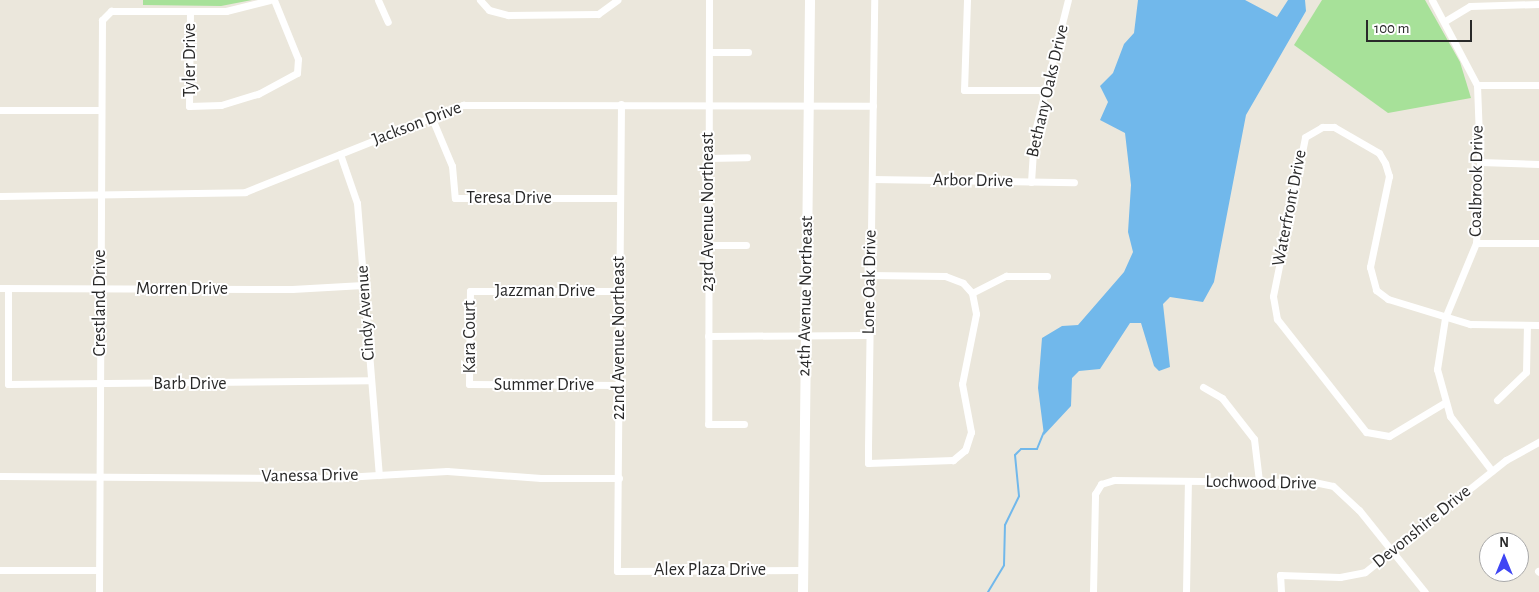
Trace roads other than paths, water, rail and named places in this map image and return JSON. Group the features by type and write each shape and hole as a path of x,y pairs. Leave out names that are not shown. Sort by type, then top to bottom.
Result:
{"street":[{"path":"190,12 236,10 270,0"},
{"name":"Tyler Drive","path":"190,12 189,106 242,100 294,77 299,64 274,0"},
{"path":"378,0 388,22"},
{"path":"480,0 489,10 508,14 598,14 615,3"},
{"name":"23rd Avenue Northeast","path":"709,0 708,424 744,424"},
{"name":"24th Avenue Northeast","path":"803,592 810,0"},
{"name":"Lone Oak Drive","path":"874,0 868,463 942,463 965,450 971,432 962,384 976,314 972,293"},
{"path":"967,0 964,90 1048,90"},
{"name":"Bethany Oaks Drive","path":"1031,182 1034,135 1048,90 1068,0"},
{"name":"Coalbrook Drive","path":"1432,0 1477,85 1480,162 1476,243 1446,318 1438,370 1444,403 1492,471"},
{"path":"1445,22 1470,6 1539,4"},
{"name":"Crestland Drive","path":"99,592 100,31 105,15 114,11 190,12"},
{"path":"709,52 748,52"},
{"path":"1477,85 1539,85"},
{"name":"Jackson Drive","path":"0,196 232,195 340,154 431,116 471,104 709,106 808,104 873,106"},
{"name":"22nd Avenue Northeast","path":"617,571 621,104"},
{"path":"0,110 100,110"},
{"name":"Teresa Drive","path":"431,116 452,166 455,198 619,198"},
{"name":"Waterfront Drive","path":"1444,403 1389,436 1366,432 1277,319 1273,296 1299,152 1314,131 1334,127 1379,153 1385,163 1389,176 1370,266 1376,290 1388,299 1470,324 1539,325"},
{"name":"Cindy Avenue","path":"340,154 355,192 379,475"},
{"path":"708,158 747,157"},
{"path":"1480,162 1539,164"},
{"name":"Arbor Drive","path":"872,180 1074,182"},
{"path":"1476,243 1539,243"},
{"path":"708,245 746,245"},
{"path":"870,275 945,276 964,283 972,293 1006,276 1047,276"},
{"name":"Morren Drive","path":"4,288 292,289 363,285"},
{"name":"Barb Drive","path":"4,288 8,384 371,380"},
{"name":"Jazzman Drive","path":"470,291 619,291"},
{"name":"Kara Court","path":"470,291 470,384"},
{"path":"1497,400 1526,372 1527,325"},
{"path":"708,336 869,336"},
{"name":"Summer Drive","path":"470,384 619,385"},
{"path":"1203,387 1222,398 1254,438 1259,481"},
{"name":"Devonshire Drive","path":"1281,592 1280,575 1348,577 1365,572 1492,471 1539,442"},
{"name":"Vanessa Drive","path":"0,476 379,475 447,470 541,478 619,478"},
{"name":"Lochwood Drive","path":"1093,592 1095,494 1108,481 1259,481 1333,486 1359,510 1426,592"},
{"path":"1186,592 1188,481"},
{"path":"0,570 99,570"},
{"name":"Alex Plaza Drive","path":"617,571 803,570"}],"water":[{"path":"1138,0 1245,0 1277,17 1288,0 1305,0 1306,11 1246,115 1214,282 1203,302 1170,297 1163,304 1170,367 1159,371 1154,366 1141,323 1130,323 1100,369 1079,371 1072,378 1071,406 1044,435 1038,388 1042,338 1062,326 1078,325 1124,272 1133,252 1128,232 1131,185 1125,133 1100,120 1108,102 1100,86 1113,73 1124,44 1134,33"}],"waterway":[{"path":"988,592 1004,565 1005,525 1019,496 1015,455 1021,449 1037,449 1044,432"}]}
